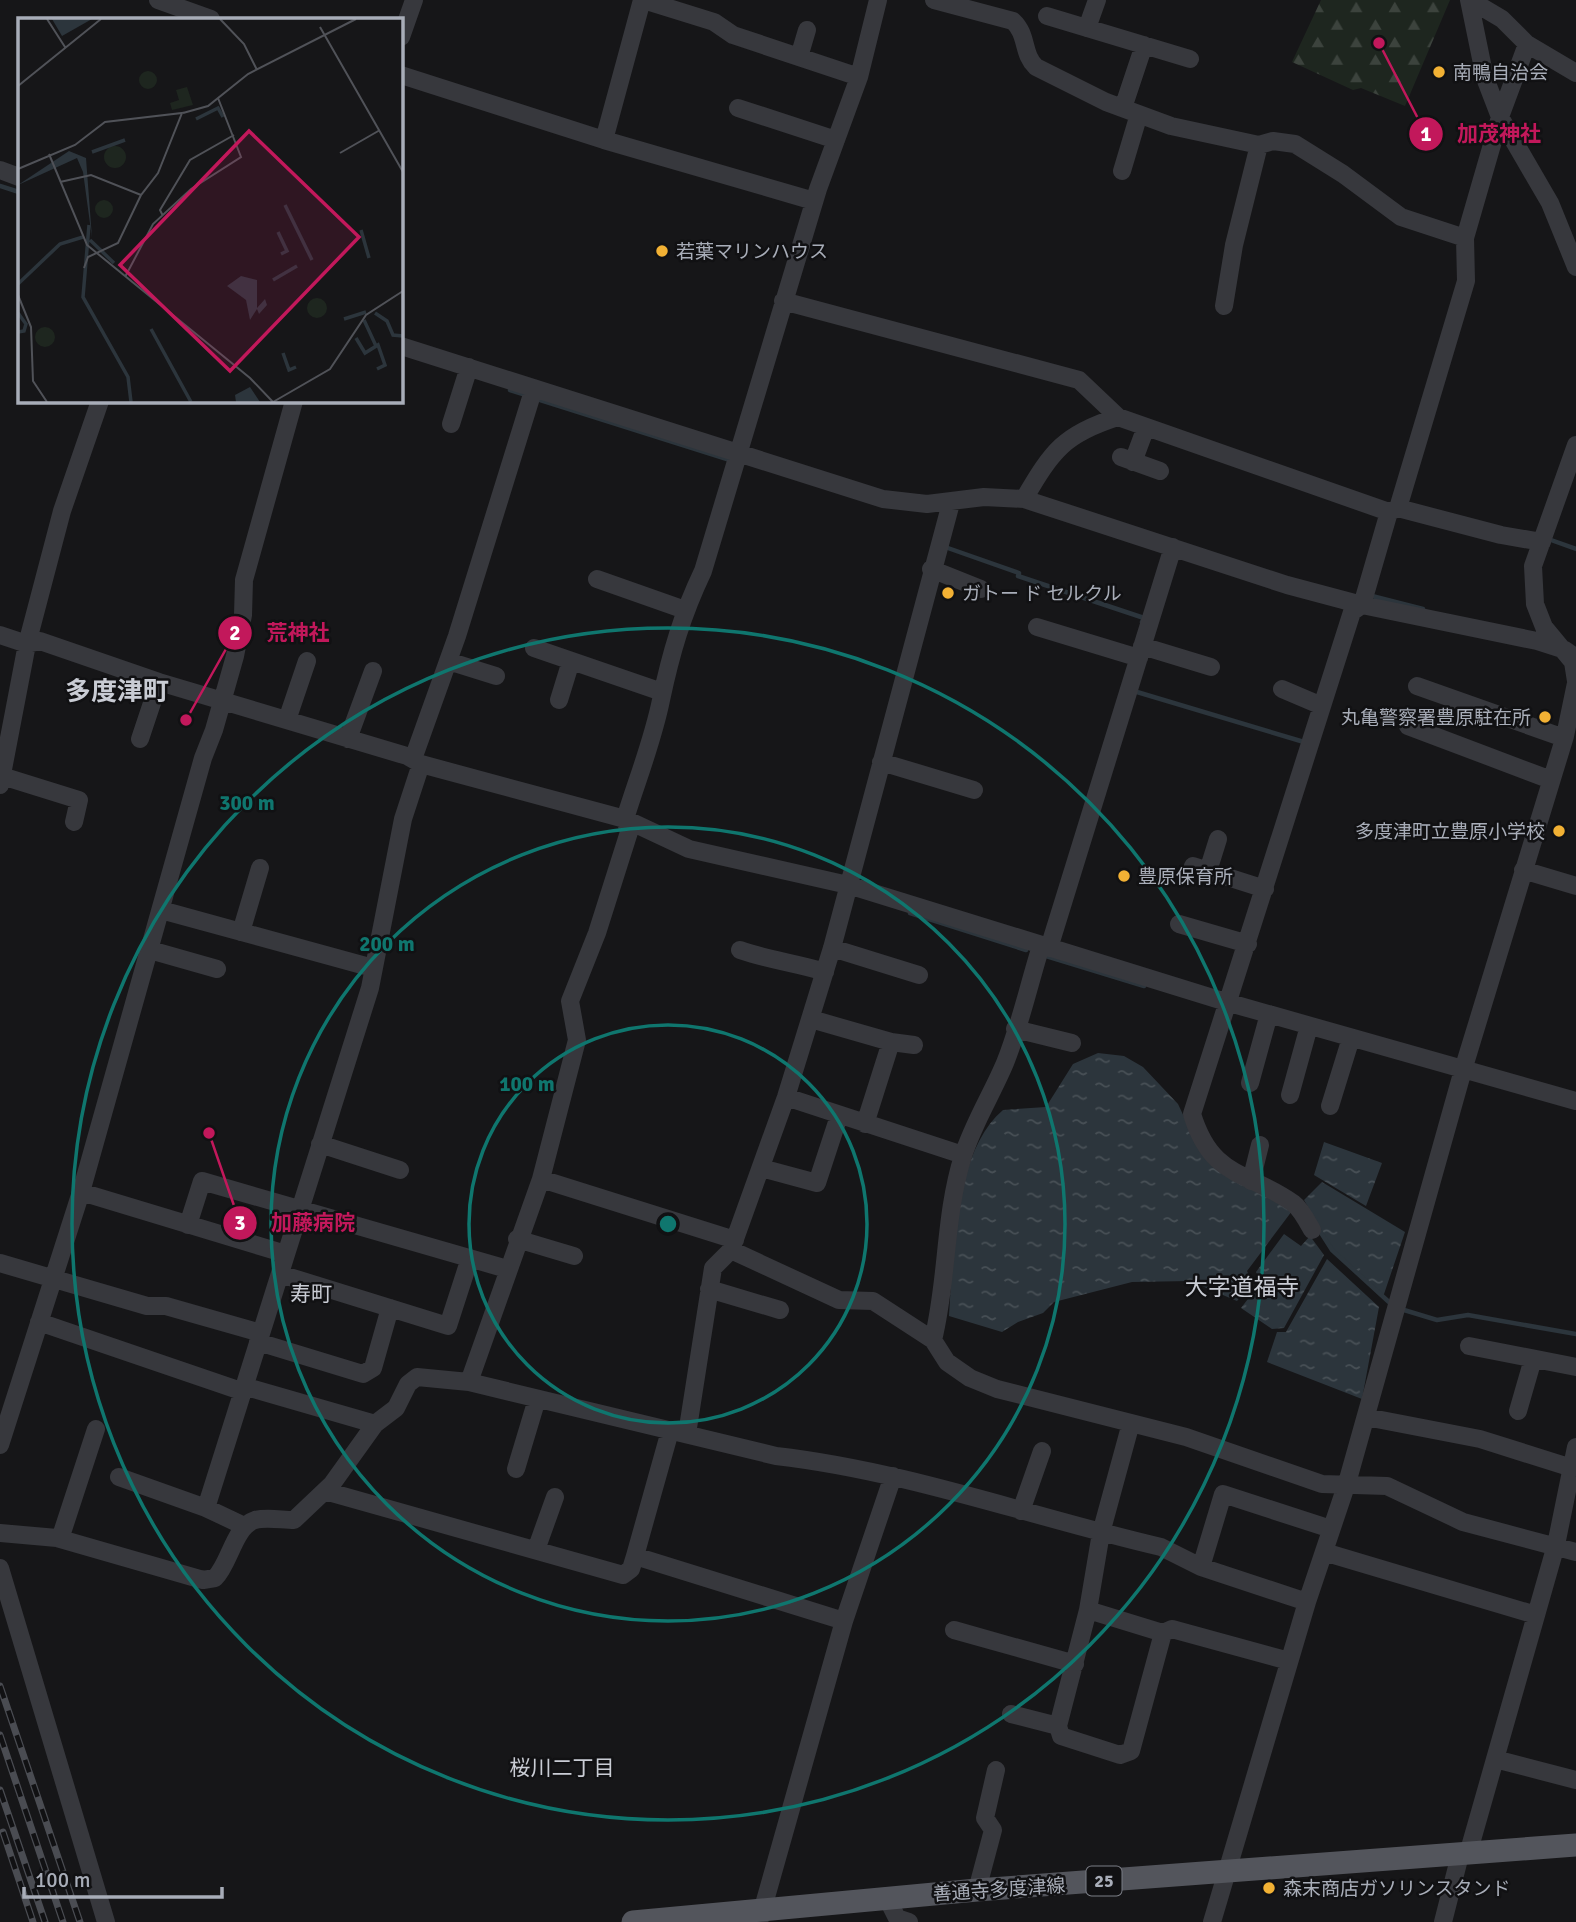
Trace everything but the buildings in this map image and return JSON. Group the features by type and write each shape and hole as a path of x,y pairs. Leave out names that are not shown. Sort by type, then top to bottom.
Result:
{"main road":[{"name":"善通寺多度津線","path":"633,1922 760,1916 897,1915 976,1890 1576,1845"}],"street":[{"path":"158,0 208,18"},
{"path":"402,34 414,0"},
{"path":"604,140 642,0 714,22 733,35 859,77"},
{"path":"469,1382 517,1239 541,1180 577,1040 570,1001 597,933 629,832 625,820 685,610 703,571 814,201 859,77 878,0"},
{"path":"934,0 1013,22 1021,29 1028,60 1036,67 1131,111 1171,126 1259,145 1273,141 1295,144 1343,174 1401,218 1465,238"},
{"path":"1087,28 1097,0"},
{"path":"1469,0 1502,19 1527,44 1576,73"},
{"path":"1469,0 1485,78 1500,117 1549,203 1576,267"},
{"path":"1047,16 1190,59"},
{"path":"799,57 807,30"},
{"path":"1312,1230 1296,1204 1227,1168 1208,1151 1192,1114 1226,1002 1231,996 1248,944 1261,887 1318,704 1352,612 1362,605 1465,281 1465,238 1500,117 1527,44"},
{"path":"1122,172 1144,45"},
{"path":"402,75 604,140 814,201"},
{"path":"738,108 836,139"},
{"path":"1224,306 1234,245 1259,145"},
{"path":"0,170 18,177"},
{"path":"783,301 1079,380 1118,417 1393,510 1502,536 1542,542"},
{"path":"402,345 467,372 534,388 883,499 927,505 984,498 1024,499 1287,585 1362,605 1537,641 1570,654"},
{"path":"452,424 467,372"},
{"path":"206,1508 370,988 403,819 417,762 534,388"},
{"path":"74,822 79,800 1,781 27,644 62,511 100,402"},
{"path":"0,1445 81,1192 222,700 243,615 244,580 294,402"},
{"path":"1024,499 1047,458 1084,428 1118,417"},
{"path":"1146,427 1127,460 1160,471"},
{"path":"1212,1922 1307,1602 1347,1483 1463,1070 1564,738 1576,682 1573,662 1570,654 1544,627 1535,604 1533,566 1576,445"},
{"path":"325,1491 623,1575 631,1569 678,1433 713,1268 733,1245 811,1019 950,503"},
{"path":"933,1340 942,1306 944,1254 963,1154 1006,1061 1045,947 1136,654 1173,547"},
{"path":"931,569 981,589"},
{"path":"597,579 685,610"},
{"path":"1037,627 1136,654 1211,667"},
{"path":"0,635 27,644 40,641 159,682 348,738 417,762 625,820 689,849 848,885 1226,1002 1576,1101"},
{"path":"534,648 662,692"},
{"path":"287,720 307,661"},
{"path":"448,661 496,676"},
{"path":"559,700 570,661"},
{"path":"348,738 373,671"},
{"path":"140,739 159,682"},
{"path":"1417,686 1564,738"},
{"path":"1282,690 1318,704"},
{"path":"1408,726 1551,780"},
{"path":"881,762 974,790"},
{"path":"1218,839 1201,868 1261,887"},
{"path":"241,932 260,868"},
{"path":"1523,870 1576,886"},
{"path":"161,910 373,968"},
{"path":"1179,924 1248,944"},
{"path":"832,948 919,975"},
{"path":"150,950 217,969"},
{"path":"740,950 774,961 786,960 825,972"},
{"path":"1250,1083 1269,1014"},
{"path":"811,1019 891,1042 914,1045"},
{"path":"1290,1095 1309,1026"},
{"path":"1015,1030 1072,1043"},
{"path":"1330,1106 1351,1038"},
{"path":"865,1124 891,1042"},
{"path":"786,1097 963,1154"},
{"path":"761,1168 817,1183 839,1116"},
{"path":"320,1144 400,1170"},
{"path":"1251,1181 1260,1145"},
{"path":"541,1180 733,1245 839,1300 873,1301 933,1340 947,1362 970,1378 997,1388 1186,1437 1322,1484 1387,1486 1463,1522 1576,1552"},
{"path":"188,1225 202,1181 507,1269"},
{"path":"81,1192 286,1254"},
{"path":"517,1239 574,1256"},
{"path":"280,1274 448,1326 470,1258"},
{"path":"0,1263 147,1306 166,1306 363,1374 373,1368 390,1308"},
{"path":"709,1289 780,1310"},
{"path":"39,1322 241,1391 250,1388 375,1424"},
{"path":"1469,1346 1576,1367"},
{"path":"1518,1411 1533,1359"},
{"path":"0,1532 34,1533 60,1538 203,1580 215,1578 223,1571 244,1526 256,1520 294,1520 325,1491 375,1424 396,1408 408,1384 417,1377 469,1382 776,1456 825,1462 893,1476 1161,1547 1201,1567 1307,1602"},
{"path":"516,1469 537,1399"},
{"path":"1366,1417 1480,1439 1572,1468"},
{"path":"1132,1423 1101,1533 1088,1610 1058,1726 1061,1736 1120,1755 1131,1751 1163,1633"},
{"path":"60,1538 96,1429"},
{"path":"1443,1922 1556,1545 1576,1447"},
{"path":"1021,1511 1042,1451"},
{"path":"760,1916 844,1622 893,1476"},
{"path":"119,1477 206,1508 244,1526"},
{"path":"1201,1567 1223,1494 1332,1529"},
{"path":"536,1550 555,1497"},
{"path":"1324,1552 1536,1615"},
{"path":"635,1556 844,1622"},
{"path":"0,1568 106,1922"},
{"path":"1088,1610 1163,1633 1172,1629 1289,1661"},
{"path":"954,1630 1075,1664"},
{"path":"1011,1714 1058,1726"},
{"path":"1494,1759 1576,1780"},
{"path":"976,1890 993,1830 985,1818 996,1770"}],"green space":[{"path":"1321,0 1450,0 1405,106 1361,88 1353,90 1292,62"}],"water":[{"path":"1098,1053 1124,1056 1143,1067 1178,1104 1193,1136 1292,1211 1247,1271 1252,1282 1237,1301 1190,1281 1132,1282 1054,1302 1043,1313 1018,1322 1002,1332 949,1316 959,1206 974,1151 987,1128 1003,1110 1046,1107 1073,1064"},
{"path":"1324,1142 1382,1163 1366,1206 1314,1175"},
{"path":"1322,1182 1405,1232 1383,1297 1333,1250 1304,1200"},
{"path":"1284,1234 1301,1246 1310,1236 1324,1255 1284,1328 1272,1329 1241,1308 1261,1282 1256,1272"},
{"path":"1327,1259 1379,1307 1362,1399 1267,1362 1277,1332 1286,1332"}],"waterway":[{"path":"0,186 18,192"},
{"path":"510,390 526,395"},
{"path":"537,399 730,460"},
{"path":"1551,540 1576,549"},
{"path":"945,547 1019,573 1018,576 1144,618 1142,622"},
{"path":"1372,596 1423,609"},
{"path":"1137,692 1304,742"},
{"path":"910,913 1026,950"},
{"path":"1046,956 1144,986"},
{"path":"1318,1228 1332,1250 1390,1303"},
{"path":"1404,1310 1437,1320 1468,1315 1576,1334"}],"railway":[{"path":"0,1686 80,1922"},
{"path":"0,1735 63,1922"},
{"path":"0,1790 45,1922"},
{"path":"3,1832 33,1922"}],"place":[{"name":"加茂神社","path":"1379,43"},
{"name":"南鴨自治会","path":"1439,72"},
{"name":"若葉マリンハウス","path":"662,251"},
{"name":"ガトー ド セルクル","path":"948,593"},
{"name":"丸亀警察署豊原駐在所","path":"1545,717"},
{"name":"荒神社","path":"186,720"},
{"name":"多度津町立豊原小学校","path":"1559,831"},
{"name":"豊原保育所","path":"1124,876"},
{"name":"加藤病院","path":"209,1133"},
{"name":"森末商店ガソリンスタンド","path":"1269,1888"}],"district":[{"name":"多度津町","path":"117,691"},
{"name":"大字道福寺","path":"1242,1287"},
{"name":"寿町","path":"311,1294"},
{"name":"桜川二丁目","path":"562,1768"}]}
